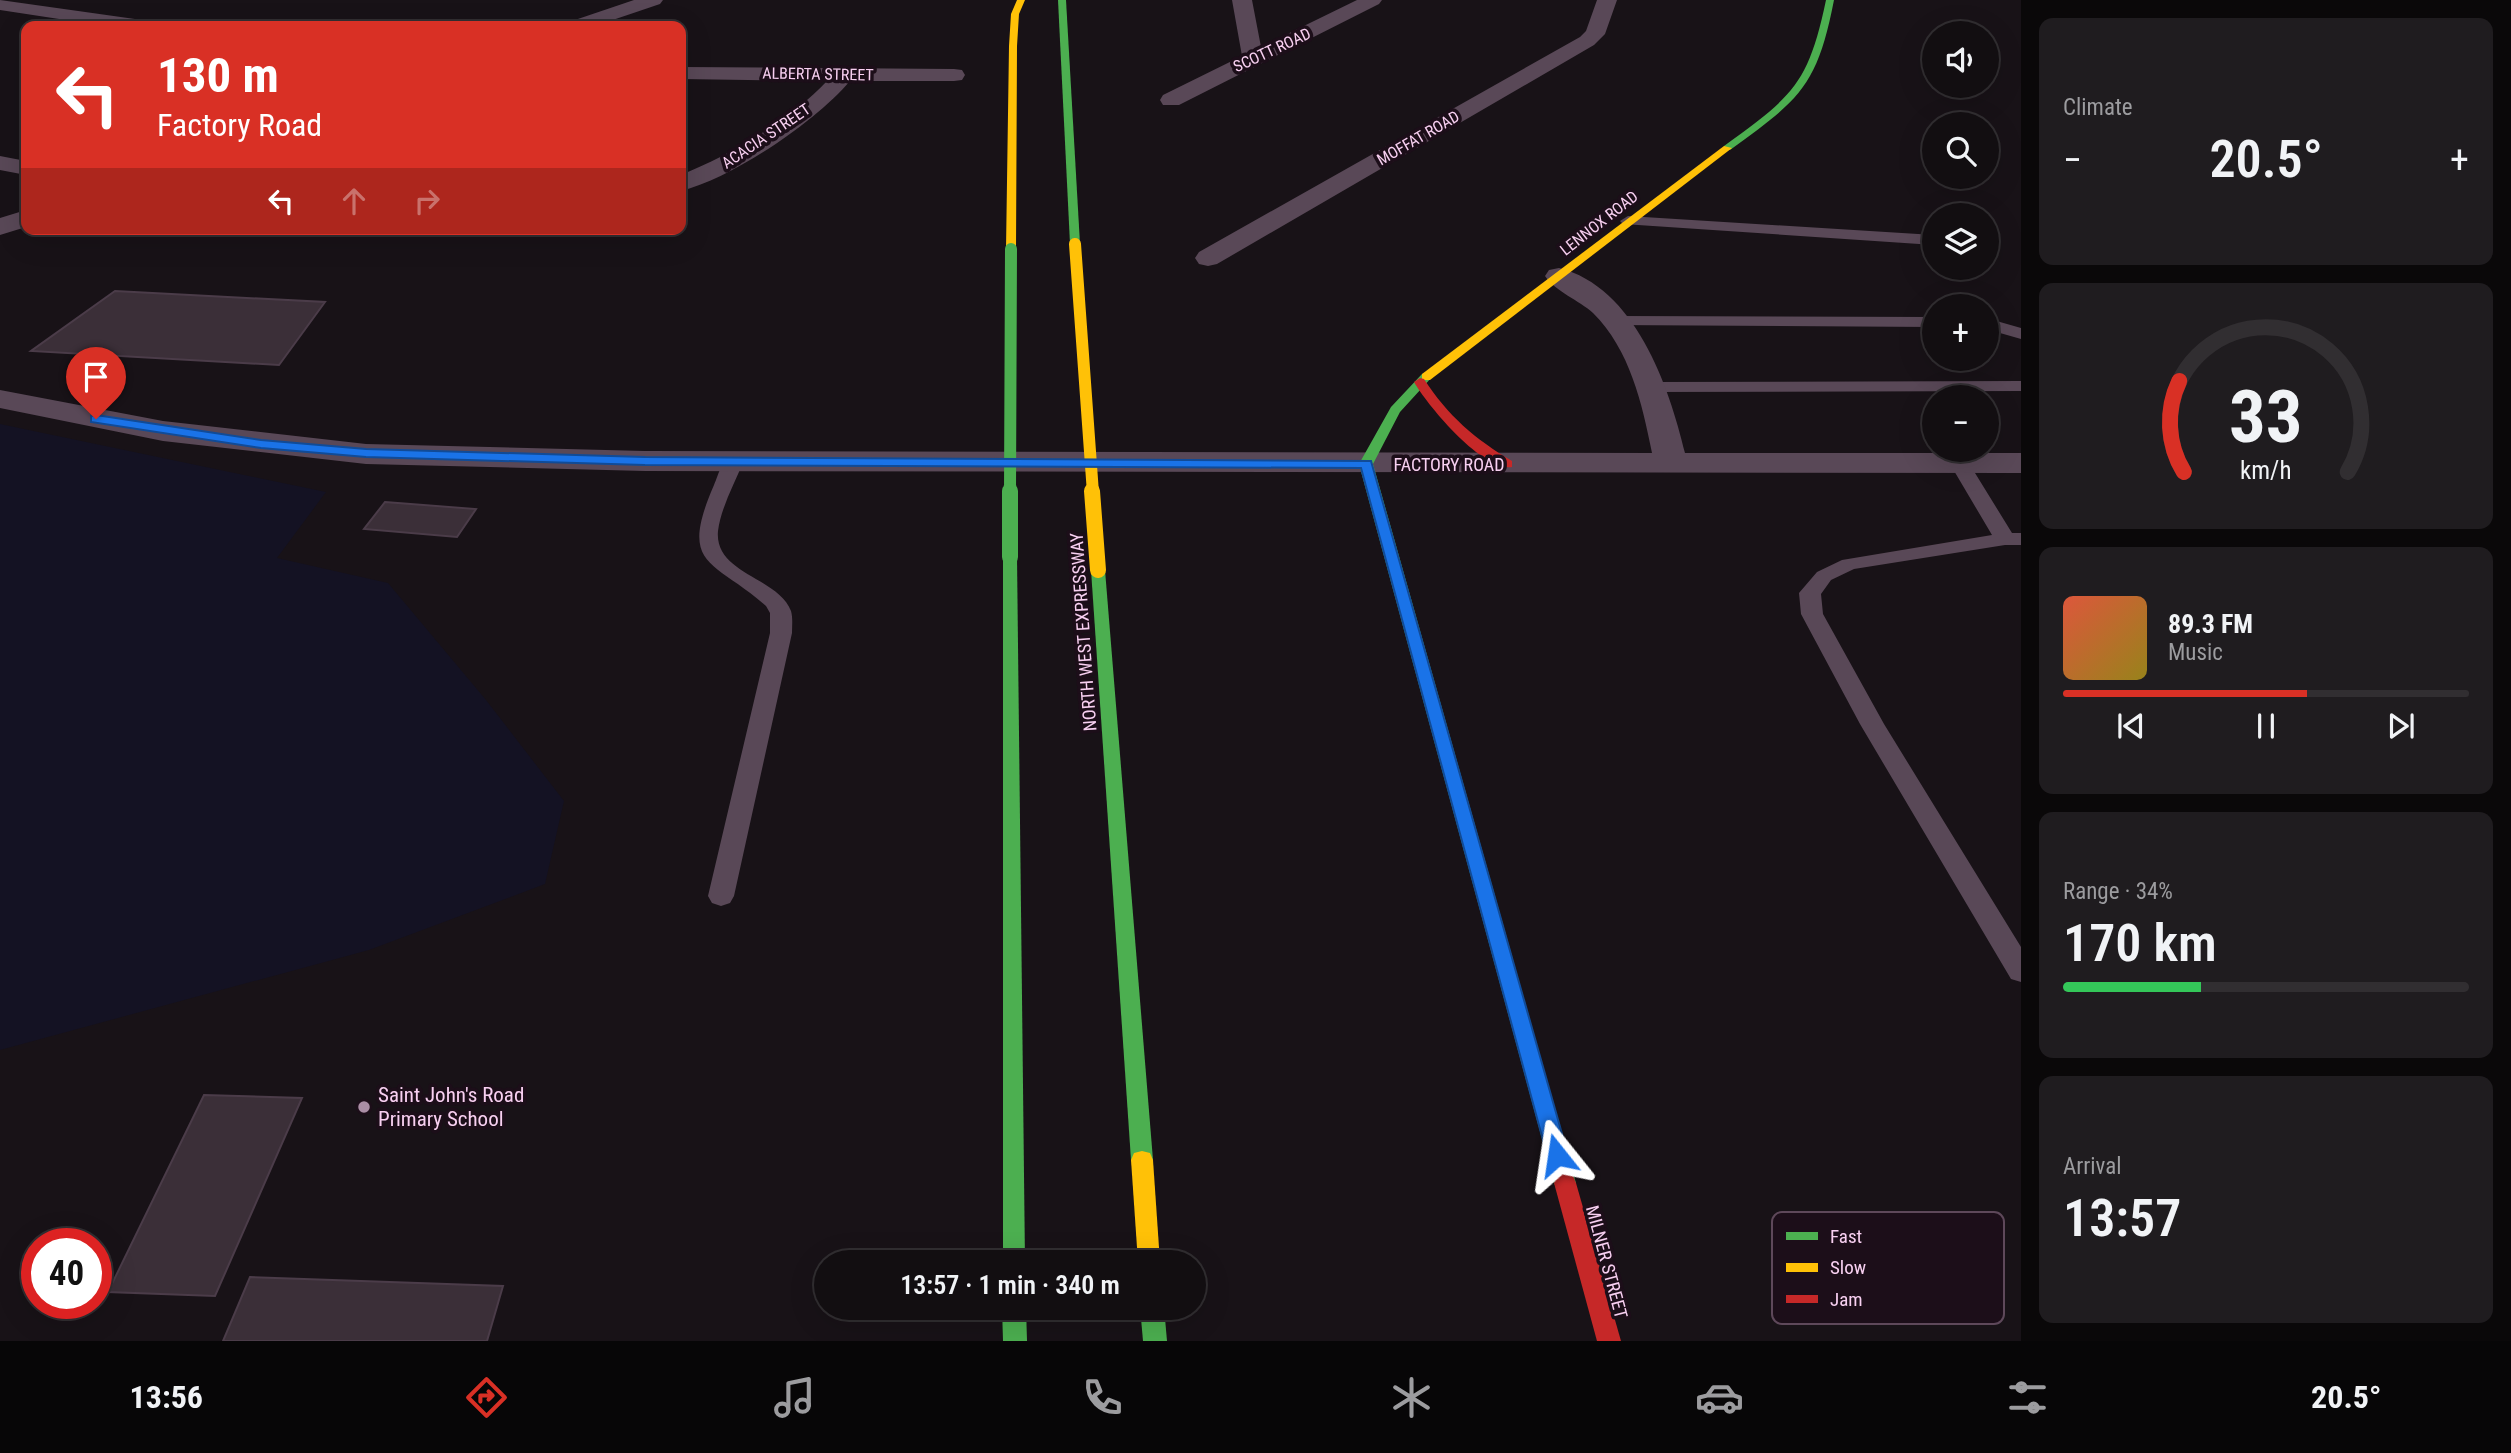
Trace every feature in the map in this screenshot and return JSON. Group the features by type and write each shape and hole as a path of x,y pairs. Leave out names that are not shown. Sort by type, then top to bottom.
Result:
{"main road":[{"name":"NORTH WEST EXPRESSWAY","path":"1062,0 1075,244 1148,1250"},
{"name":"LENNOX ROAD","path":"1366,464 1384,422 1399,401 1420,382 1628,221 1794,99 1807,84 1816,67 1830,0"},
{"path":"1014,5 1010,557 1014,1250"},
{"path":"1420,382 1430,405 1451,427 1507,464"},
{"name":"MILNER STREET","path":"1366,464 1609,1341"},
{"path":"1014,1320 1015,1341"},
{"path":"1154,1320 1155,1341"}],"street":[{"path":"591,21 653,0"},
{"path":"1242,0 1253,58"},
{"name":"SCOTT ROAD","path":"1171,100 1372,0"},
{"name":"MOFFAT ROAD","path":"1208,258 1587,41 1595,34 1608,0"},
{"path":"0,4 110,21"},
{"name":"ALBERTA STREET","path":"686,74 954,75"},
{"name":"ACACIA STREET","path":"686,182 738,156 824,97 843,75"},
{"path":"0,163 21,167"},
{"path":"0,227 21,220"},
{"path":"1559,276 1594,299 1617,321 1641,359 1652,387 1671,464"},
{"name":"FACTORY ROAD","path":"0,399 163,431 261,444 353,452 645,461 2021,463"}],"lane":[{"path":"1628,221 1922,239"},
{"path":"1617,321 1922,322"},
{"path":"1999,327 2021,334"},
{"path":"1652,387 2021,386"},
{"path":"720,896 781,633 780,611 769,597 718,561 708,539 710,526 734,460"},
{"path":"1960,464 2013,539 1849,564 1824,576 1810,593 1812,614 1871,724 2021,971"}],"shaded area":[{"path":"0,424 326,492 277,558 388,583 486,700 564,801 545,884 369,950 0,1050"}],"building":[{"path":"115,291 325,302 279,365 31,351"},
{"path":"385,502 476,509 457,537 364,529"},
{"path":"204,1095 302,1098 215,1296 112,1292 112,1284"},
{"path":"250,1277 503,1286 487,1341 223,1341"}],"traffic: fast":[{"path":"1062,0 1075,244"},
{"path":"1727,148 1787,102 1799,89 1817,54 1830,0"},
{"path":"1010,557 1011,249"},
{"path":"1426,377 1395,410 1366,464 1565,1183"},
{"path":"1010,557 1014,1250"},
{"path":"1098,570 1142,1160"},
{"path":"1014,1320 1015,1341"},
{"path":"1153,1320 1155,1341"}],"traffic: slow":[{"path":"1011,249 1013,46 1015,14 1021,0"},
{"path":"1426,377 1727,148"},
{"path":"1075,244 1098,570"},
{"path":"1142,1160 1148,1250"}],"traffic: jam":[{"path":"1420,382 1437,408 1457,429 1507,464"},
{"path":"1565,1183 1609,1341"}],"place":[{"name":"Saint John's Road Primary School","path":"364,1107"}],"route":[{"path":"96,419 261,444 366,453 645,461 951,460 1366,464 1557,1155"}]}
